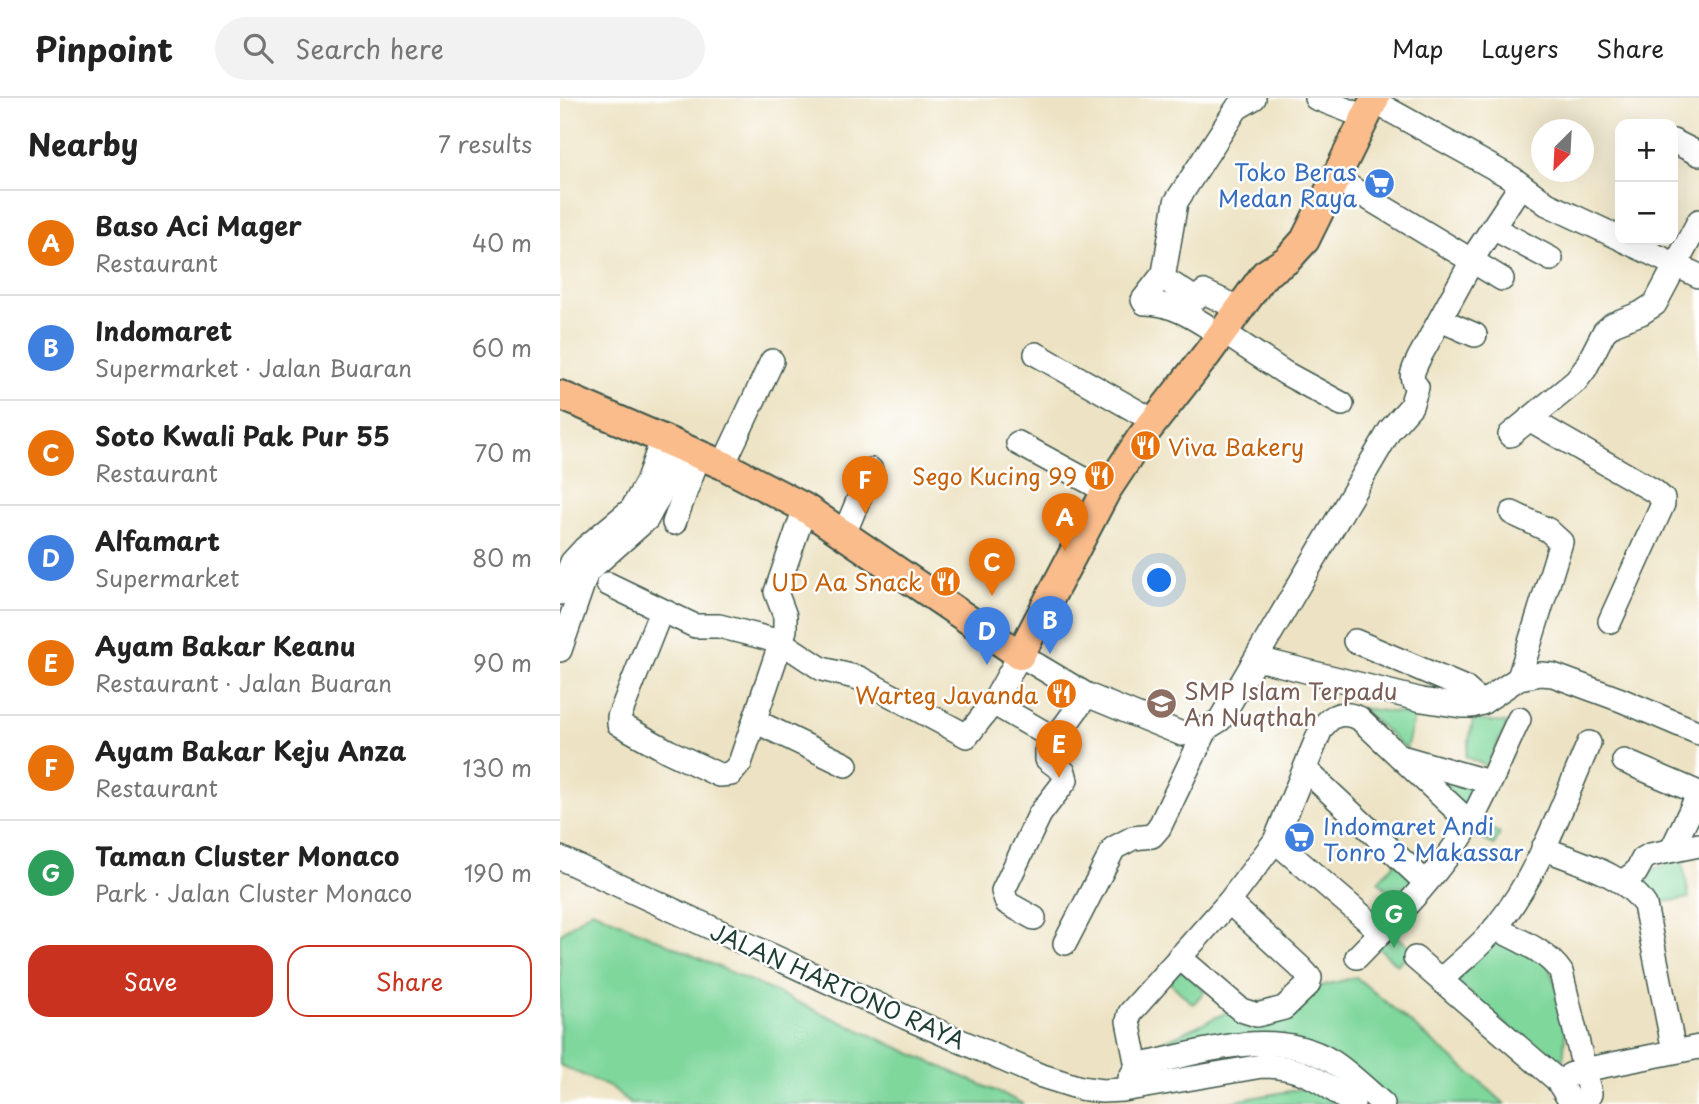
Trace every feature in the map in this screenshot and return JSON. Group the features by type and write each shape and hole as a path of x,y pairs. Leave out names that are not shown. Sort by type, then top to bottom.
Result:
{"main road":[{"path":"560,395 691,452 805,508 1020,655 1107,491 1154,421 1265,274 1287,260 1305,240 1371,105"}],"street":[{"path":"1254,98 1237,108 1176,202 1164,273 1143,300 1145,303 1158,303 1174,308 1222,333 1285,373 1342,404"},
{"path":"1317,98 1371,105 1517,182 1547,204 1615,235"},
{"path":"1678,144 1699,154"},
{"path":"1335,178 1502,279"},
{"path":"608,584 700,628 719,626 781,642 822,669 859,678 968,736 993,703 1020,655 1087,695 1182,734 1207,728 1220,720 1390,430 1412,406 1417,387 1412,381 1412,374 1471,261 1493,228 1517,182"},
{"path":"1510,435 1576,381 1604,332 1613,324 1641,313 1655,304 1699,220"},
{"path":"1493,228 1551,260"},
{"path":"1637,245 1699,276"},
{"path":"1172,284 1195,299 1203,292 1240,309"},
{"path":"1441,320 1475,335"},
{"path":"1036,354 1154,421"},
{"path":"560,650 587,572 647,519 663,489 691,452 772,361"},
{"path":"1529,419 1654,491 1663,499 1610,621"},
{"path":"1018,443 1107,491"},
{"path":"674,523 691,452"},
{"path":"560,593 572,562 585,548 632,509 647,482 691,452"},
{"path":"844,534 871,470"},
{"path":"661,611 619,717 620,724 668,751 719,775 727,776 735,771 740,763 785,630 785,616 776,592 805,508"},
{"path":"1512,513 1548,530 1560,542 1519,678"},
{"path":"1355,641 1465,688 1482,703"},
{"path":"1252,666 1266,661 1280,663 1439,704 1472,706 1482,703 1519,678 1553,675 1699,733"},
{"path":"1034,918 1007,903 1003,891 1040,814 1066,780 1064,772 1047,759 1045,754 1087,695"},
{"path":"993,703 1055,738"},
{"path":"1134,1081 1128,1021 1130,1013 1229,902 1275,841 1321,729 1328,720 1337,714 1347,713 1359,718 1470,823"},
{"path":"1357,957 1425,883 1470,823 1519,719"},
{"path":"755,721 846,765"},
{"path":"1065,943 1114,848 1133,838 1152,836 1159,828 1207,728"},
{"path":"1440,980 1495,928 1522,887 1543,848 1589,743"},
{"path":"1398,756 1489,782"},
{"path":"1624,761 1699,793 1672,849"},
{"path":"1306,770 1425,883"},
{"path":"1275,841 1381,932"},
{"path":"1622,882 1636,872 1643,859 1650,855 1699,845"},
{"path":"1543,848 1622,882 1632,889 1645,905 1674,1051"},
{"name":"JALAN HARTONO RAYA","path":"560,858 907,1018 1039,1075 1080,1088 1102,1091 1233,1046 1276,1043 1290,1045 1333,1062 1383,1104"},
{"path":"1180,957 1241,1010 1257,1015 1284,1008 1308,985 1310,978 1300,967 1229,902"},
{"path":"1495,928 1545,955 1560,972 1590,1094 1584,1104"},
{"path":"1415,958 1557,1080 1569,1099 1576,1104"},
{"path":"1557,1080 1584,1070 1699,1047"},
{"name":"JALAN HARTONO RAYA","path":"1134,1081 1262,1066 1283,1066 1316,1077 1353,1104"}],"green space":[{"path":"1361,708 1415,715 1406,749"},
{"path":"1473,720 1508,723 1486,766 1466,757"},
{"path":"1411,763 1484,783 1466,810"},
{"path":"1475,822 1500,833 1494,845 1470,834"},
{"path":"1682,859 1689,898 1658,903 1643,891 1652,870"},
{"path":"1397,861 1418,880 1399,901 1378,881"},
{"path":"592,910 1024,1104 630,1104 614,1089 560,1065 560,934"},
{"path":"1391,931 1412,949 1397,965 1377,946"},
{"path":"1498,935 1547,963 1567,1013 1562,1074 1456,981"},
{"path":"1181,969 1205,991 1193,1004 1169,982"},
{"path":"1356,977 1505,1104 1373,1104 1334,1070 1150,1048 1236,1008"},
{"path":"1312,1087 1335,1104 1218,1104"}],"place":[{"name":"Toko Beras Medan Raya","path":"1380,184"},
{"name":"Viva Bakery","path":"1145,446"},
{"name":"Sego Kucing 99","path":"1100,475"},
{"name":"Ayam Bakar Keju Anza","path":"865,514"},
{"name":"Baso Aci Mager","path":"1065,551"},
{"name":"UD Aa Snack","path":"945,581"},
{"name":"Soto Kwali Pak Pur 55","path":"992,596"},
{"name":"Indomaret","path":"1050,654"},
{"name":"Alfamart","path":"987,665"},
{"name":"Warteg Javanda","path":"1061,694"},
{"name":"SMP Islam Terpadu An Nuqthah","path":"1161,703"},
{"name":"Ayam Bakar Keanu","path":"1059,778"},
{"name":"Indomaret Andi Tonro 2 Makassar","path":"1300,838"},
{"name":"Taman Cluster Monaco","path":"1394,948"}]}
